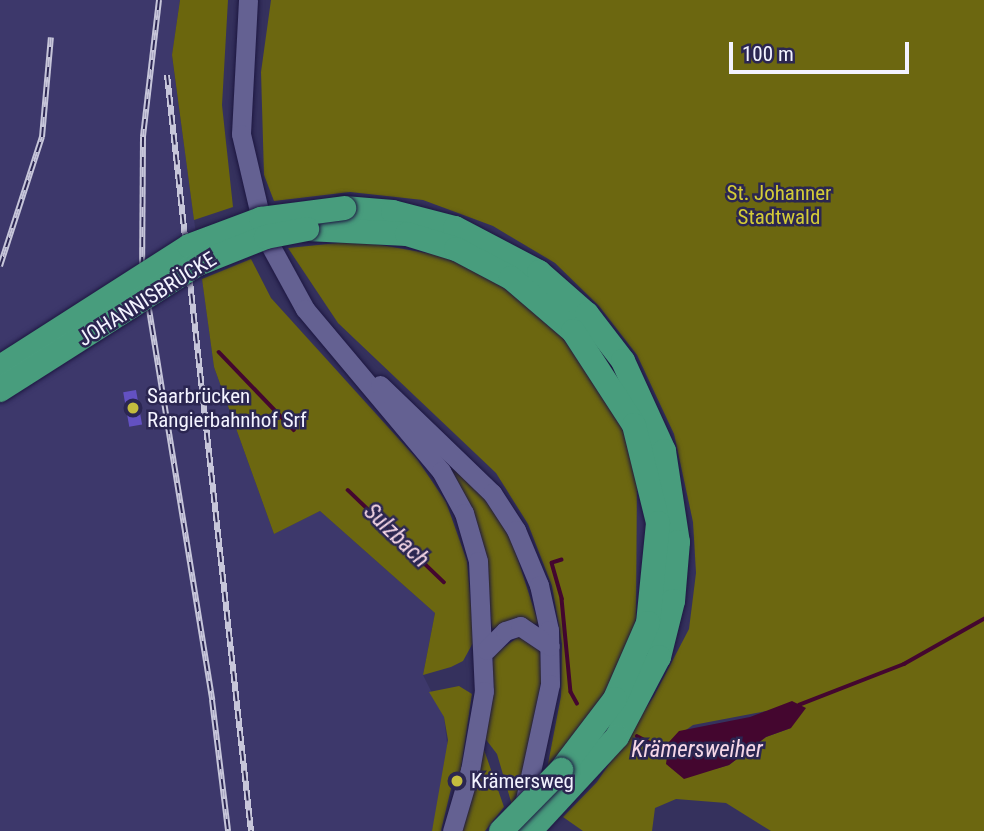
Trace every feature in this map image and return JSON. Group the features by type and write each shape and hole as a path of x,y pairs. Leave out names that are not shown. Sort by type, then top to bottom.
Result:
{"highway":[{"name":"JOHANNISBRÜCKE","path":"0,367 189,246 261,219 344,208 393,212 455,228 539,272 608,339 655,421 677,508 673,601 659,657 635,709 567,779"},
{"name":"JOHANNISBRÜCKE","path":"0,390 198,264 234,248 307,229 387,231 456,249 536,296 573,331 605,374 646,458 658,523 648,623 615,699 567,779"},
{"path":"501,831 567,779"},
{"path":"530,831 567,779"}],"main road":[{"path":"248,0 239,101 251,194 287,281 441,471 464,513 482,584 486,650 477,736 452,831"},
{"path":"356,369 440,437 505,512 538,585 550,646 541,741 517,831"},
{"path":"486,650 505,631 520,626 550,646"}],"shaded area":[{"path":"0,0 180,0 172,56 214,367 274,534 320,511 435,613 423,675 444,717 449,760 432,831 0,831"},
{"path":"180,0 228,0 222,105 233,207 194,220 172,55"}],"green space":[{"name":"St. Johanner Stadtwald","path":"271,0 984,0 984,831 771,831 726,803 676,799 655,808 652,831 583,831 563,817 597,782 654,696 689,629 696,573 693,522 674,434 637,355 599,306 555,263 493,226 423,200 350,192 274,201 264,175 261,72","holes":["766,711 791,728 766,737 729,765 715,769 665,756 669,742 693,725"]},
{"path":"358,241 438,255 486,274 524,299 555,327 614,408 629,445 637,476 636,619 621,664 599,704 547,769 561,696 562,644 552,586 528,524 496,473 338,323 288,248"},
{"path":"251,259 271,298 417,459 446,502 467,561 474,641 463,661 423,675 435,613 320,511 274,534 214,367 202,279"},
{"path":"416,424 468,475 510,535 539,625 520,620 492,629 488,585"},
{"path":"521,635 540,649 542,678 514,812 497,754 484,737 493,655"},
{"path":"459,686 472,694 460,775 454,776 441,831 432,831 448,740 444,717 429,692"},
{"path":"482,744 504,807 485,831 459,831"}],"water":[{"name":"Krämersweiher","path":"792,701 806,708 791,728 766,737 729,765 684,779 666,764 669,742 679,731 750,717"}],"building":[{"name":"Saarbrücken Rangierbahnhof Srf","path":"136,390 142,424 129,427 123,392"}],"waterway":[{"name":"Sulzbach","path":"219,352 294,430"},
{"name":"Sulzbach","path":"348,490 444,582"},
{"path":"562,560 552,563 562,599 571,692 577,703"},
{"path":"799,705 904,664 984,619"},
{"path":"637,736 669,753"}],"railway":[{"path":"159,0 143,137 142,266 212,700 228,831"},
{"path":"0,266 42,137 51,37"},
{"path":"167,75 251,831"}],"place":[{"name":"Saarbrücken Rangierbahnhof Srf","path":"133,408"},
{"name":"Krämersweg","path":"457,781"}]}
